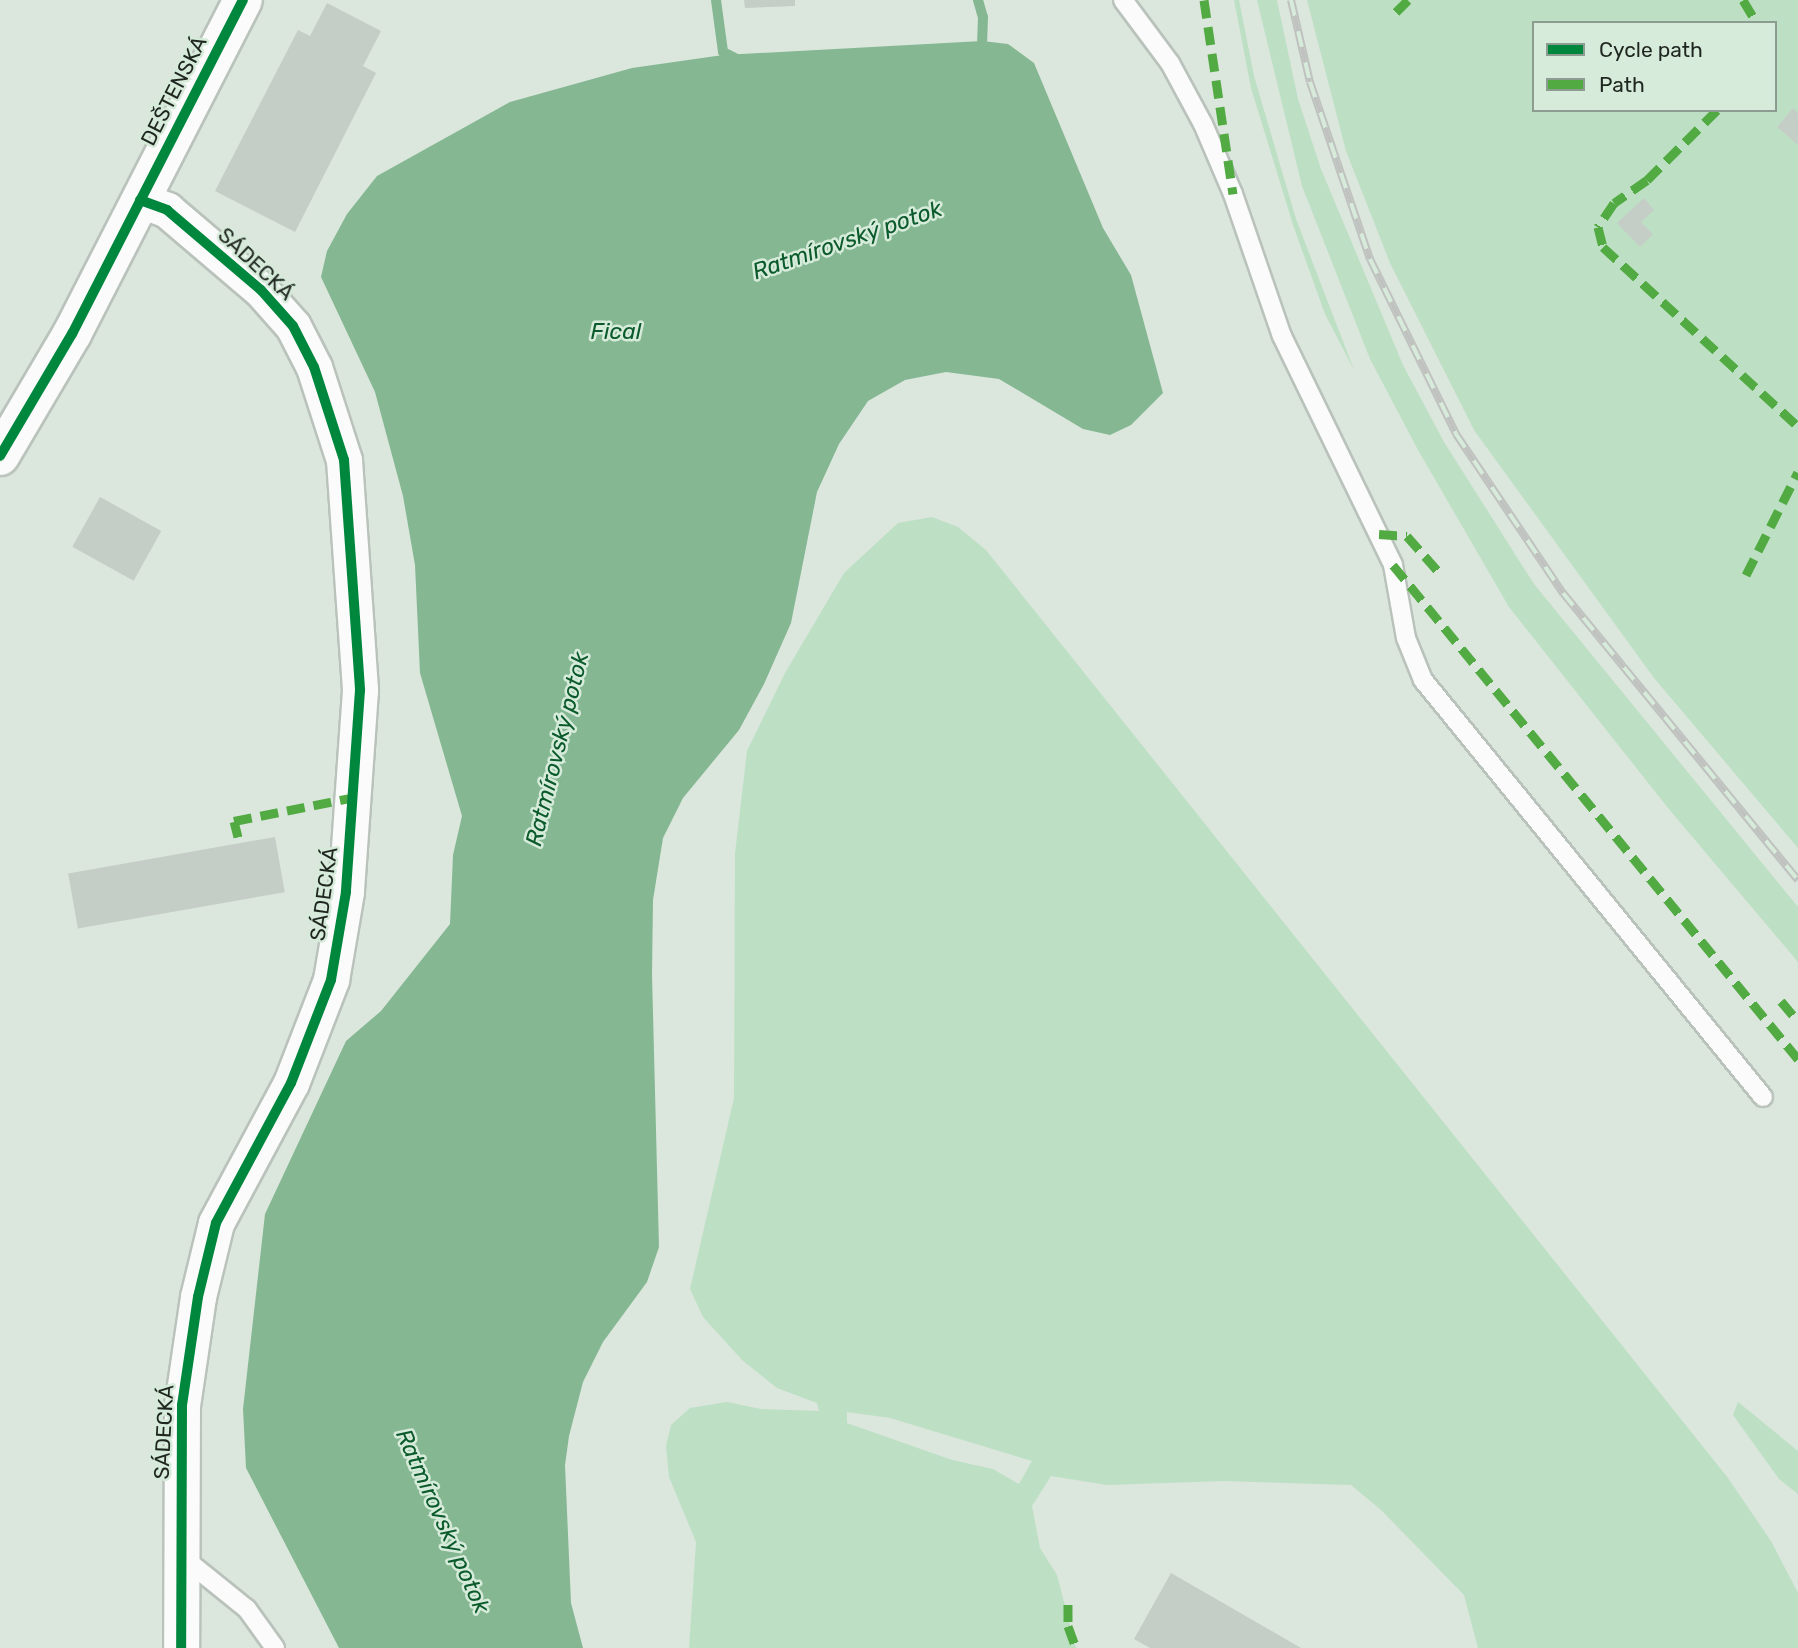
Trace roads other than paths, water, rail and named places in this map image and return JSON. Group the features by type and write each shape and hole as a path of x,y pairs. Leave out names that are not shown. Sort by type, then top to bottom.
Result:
{"main road":[{"name":"DEŠTENSKÁ","path":"0,456 72,334 243,0"}],"street":[{"name":"SÁDECKÁ","path":"140,200 167,211 261,290 293,326 314,367 344,460 359,663 357,772 331,980 291,1083 216,1223 198,1297 182,1405 181,1648"}],"lane":[{"path":"1123,0 1170,63 1203,124 1234,194 1282,336 1393,565 1406,639 1423,680 1763,1097"},
{"path":"180,1555 247,1609 275,1648"}],"water":[{"name":"Fical","path":"982,41 1008,44 1034,63 1103,228 1131,275 1163,393 1131,425 1110,435 1083,429 999,379 946,372 905,380 868,401 839,444 817,492 791,623 764,684 739,730 683,798 663,838 653,900 652,974 659,1247 647,1282 603,1342 583,1382 569,1436 565,1465 571,1603 583,1648 339,1648 246,1468 243,1409 265,1214 346,1041 381,1011 450,924 453,855 462,816 420,673 415,565 403,496 375,392 321,277 327,251 347,214 377,176 510,102 632,68 723,55"}],"waterway":[{"path":"716,0 723,52 741,61"},
{"name":"Ratmírovský potok","path":"978,0 983,17 982,54"}],"railway":[{"path":"1291,0 1310,82 1370,259 1456,434 1563,593 1798,880"}]}
